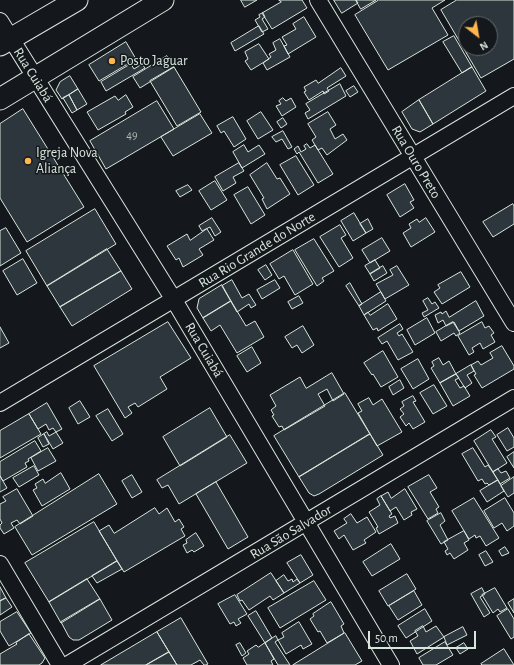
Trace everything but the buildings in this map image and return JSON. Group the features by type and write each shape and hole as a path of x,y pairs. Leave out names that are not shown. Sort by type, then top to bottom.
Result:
{"main road":[{"path":"5,42 77,0"},
{"path":"0,99 163,0"}],"street":[{"name":"Rua Ouro Preto","path":"318,0 514,323"},
{"name":"Rua Cuiabá","path":"0,21 5,42 36,78 174,300 391,665"},
{"name":"Rua Rio Grande do Norte","path":"0,404 514,96"},
{"name":"Rua São Salvador","path":"67,665 514,398"},
{"path":"0,564 60,665"}],"place":[{"name":"Posto Jaguar","path":"112,61"},
{"name":"Igreja Nova Aliança","path":"28,161"}]}
